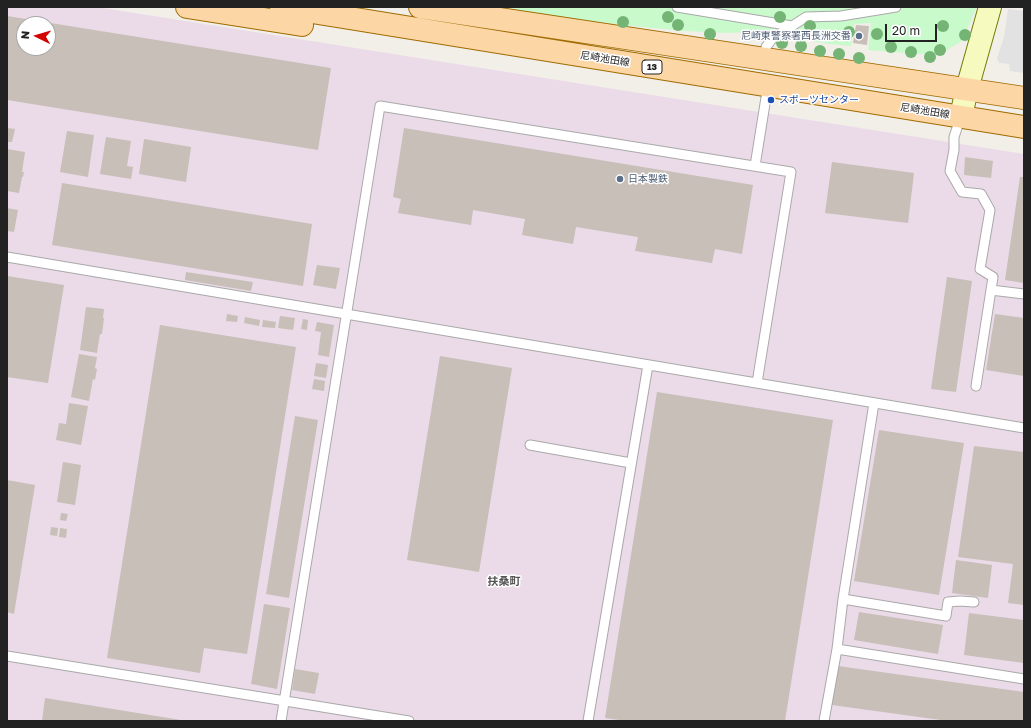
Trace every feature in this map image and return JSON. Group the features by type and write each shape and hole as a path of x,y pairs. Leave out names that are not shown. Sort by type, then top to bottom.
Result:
{"main road":[{"path":"187,7 407,41 480,39"},
{"name":"尼崎池田線","path":"281,7 1024,127"},
{"path":"420,7 1024,98"},
{"path":"464,7 492,18"}],"street":[{"path":"961,116 990,7"}],"lane":[{"path":"677,7 792,26"},
{"path":"766,47 772,39 806,17 841,16 896,7"},
{"path":"755,166 768,85"},
{"path":"281,721 380,106 791,172 757,383"},
{"path":"961,116 954,137 954,150 950,171 962,192 981,194 990,210 980,269 993,276 976,386"},
{"path":"7,257 1024,428"},
{"path":"991,290 1024,294"},
{"path":"588,721 648,365"},
{"path":"824,721 837,649 843,600 874,403"},
{"path":"530,445 631,462"},
{"path":"843,600 946,616 948,602 974,602"},
{"path":"837,649 1024,679"},
{"path":"7,656 409,721"}],"shaded area":[{"path":"7,7 97,7 1024,154 1024,721 7,721"},
{"path":"1008,9 1024,11 1024,73 1010,71 1009,64 999,63 997,58 1004,37"}],"green space":[{"path":"511,7 977,7 962,41 942,53 919,54 868,50 871,23 854,24 851,46 746,32 727,33 684,31 601,23 516,10"}],"building":[{"path":"7,16 16,17 16,56 56,56 56,24 331,68 318,150 7,100"},
{"path":"856,25 869,26 867,45 853,43"},
{"path":"7,128 15,129 12,142 7,142"},
{"path":"404,128 753,185 742,254 715,249 712,263 635,251 638,237 576,227 573,244 522,235 525,219 473,210 471,225 398,213 401,199 393,197"},
{"path":"67,131 94,135 88,177 60,172"},
{"path":"106,137 131,141 127,166 133,167 131,179 100,174"},
{"path":"144,139 191,147 186,182 139,174"},
{"path":"7,149 25,152 22,172 24,172 19,193 7,191"},
{"path":"965,157 993,161 991,178 964,175"},
{"path":"832,162 914,173 908,223 825,213"},
{"path":"1020,177 1024,177 1024,283 1005,280"},
{"path":"62,183 312,224 303,286 52,245"},
{"path":"7,208 18,210 14,232 7,231"},
{"path":"317,265 340,268 336,289 313,285"},
{"path":"186,272 253,282 251,291 185,280"},
{"path":"7,276 64,285 48,383 7,377"},
{"path":"947,277 972,281 956,392 931,389"},
{"path":"86,307 104,309 102,334 100,334 97,353 80,350"},
{"path":"227,314 238,316 237,322 226,321"},
{"path":"995,314 1024,318 1024,376 986,370"},
{"path":"280,316 295,318 293,330 278,328"},
{"path":"245,317 260,320 259,326 244,323"},
{"path":"303,319 308,320 307,330 301,329"},
{"path":"263,320 276,322 275,328 262,327"},
{"path":"317,322 334,325 329,357 318,355 321,332 315,331"},
{"path":"160,325 296,347 247,654 204,648 200,673 107,658"},
{"path":"79,354 97,357 95,380 93,379 89,401 71,397"},
{"path":"440,356 512,368 479,572 407,560"},
{"path":"316,363 328,365 326,378 314,376"},
{"path":"314,379 325,381 324,391 312,389"},
{"path":"657,392 833,420 785,721 626,721 605,718"},
{"path":"69,403 88,406 81,445 56,440 59,423 66,424"},
{"path":"295,416 318,420 289,598 266,594"},
{"path":"879,430 964,443 939,595 854,581"},
{"path":"974,446 1024,452 1024,605 1008,603 1013,564 958,557"},
{"path":"63,462 81,465 75,505 57,502"},
{"path":"7,480 35,485 14,614 7,612"},
{"path":"61,513 68,514 66,521 60,520"},
{"path":"51,527 58,528 57,536 50,535"},
{"path":"60,528 67,529 66,538 59,537"},
{"path":"956,560 992,565 988,598 952,593"},
{"path":"264,604 290,608 277,689 251,684"},
{"path":"859,612 943,625 938,654 854,640"},
{"path":"969,613 1024,620 1024,663 964,655"},
{"path":"838,666 1024,692 1024,721 948,721 832,705"},
{"path":"295,669 319,673 315,694 292,690"},
{"path":"45,698 181,720 181,721 42,721"}],"place":[{"name":"尼崎東警察署西長洲交番","path":"859,36"},
{"name":"スポーツセンター","path":"771,100"},
{"name":"日本製鉄","path":"620,179"}],"district":[{"name":"扶桑町","path":"504,582"}]}
